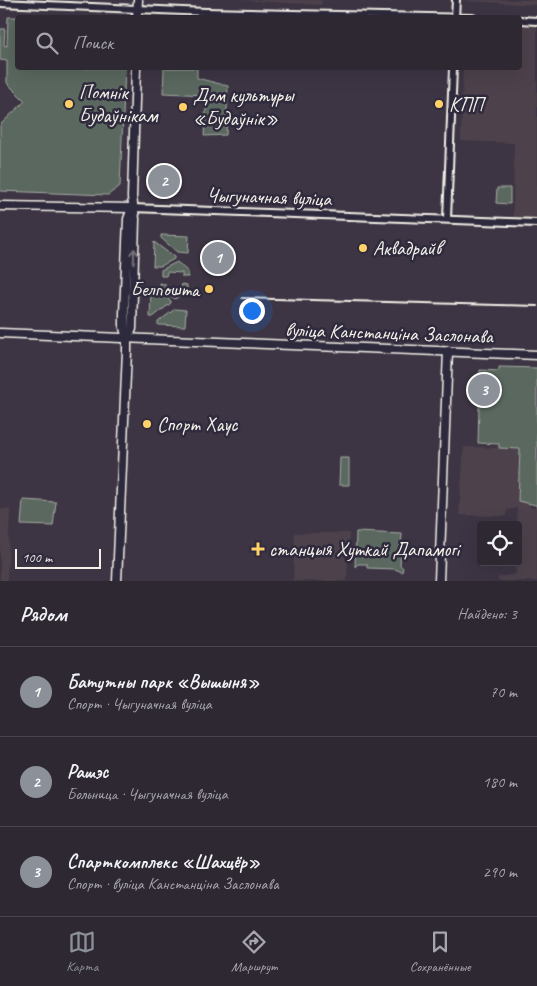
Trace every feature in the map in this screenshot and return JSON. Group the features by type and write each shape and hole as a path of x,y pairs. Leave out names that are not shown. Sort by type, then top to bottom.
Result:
{"main road":[{"path":"138,0 138,14"},
{"path":"117,581 127,338 132,329 135,219 132,208 136,70"},
{"name":"Чыгуначная вуліца","path":"0,206 132,208"},
{"name":"вуліца Канстанціна Заслонава","path":"0,332 537,355"},
{"path":"439,581 448,351"}],"street":[{"path":"455,15 456,0"},
{"path":"0,3 138,14 244,15"},
{"path":"522,20 537,21"},
{"path":"447,219 453,70"},
{"name":"Чыгуначная вуліца","path":"132,208 537,223"}],"shaded area":[{"path":"242,0 322,0 321,5"},
{"path":"537,0 537,5 467,1"},
{"path":"522,23 537,24 537,220 513,219 514,143 461,141 463,70 522,70"},
{"path":"464,447 520,448 518,501 530,503 530,508 537,508 537,581 498,581 498,577 516,574 515,566 522,566 522,521 517,521 517,508 507,510 506,516 459,515"},
{"path":"0,509 10,509 7,581 0,581"},
{"path":"295,533 349,533 347,581 293,581"}],"green space":[{"path":"8,17 15,17 15,70 125,70 120,186 108,195 0,191 0,125 25,101 7,83 7,61 0,60 0,29 5,29 4,45 7,46"},
{"path":"164,70 197,70 197,78 228,86 226,135 204,136 207,95 163,93"},
{"path":"497,188 510,188 510,204 496,203"},
{"path":"161,235 189,236 188,253 177,252 161,238"},
{"path":"154,242 174,257 174,259 161,266 153,266"},
{"path":"177,262 188,272 188,277 182,277 182,273 167,272 166,276 161,276 161,270"},
{"path":"160,283 165,284 165,288 181,289 182,284 187,285 187,290 175,299 160,289"},
{"path":"151,293 159,293 171,301 153,317 150,317"},
{"path":"175,309 186,310 185,326 158,325 158,322"},
{"path":"499,367 537,368 537,508 536,505 518,501 520,449 499,448 499,444 478,443 480,370 499,371"},
{"path":"340,458 349,458 349,485 339,485"},
{"path":"23,500 56,502 53,526 21,525"},
{"path":"356,532 402,534 400,565 403,568 402,572 395,569 367,568 367,564 358,564 355,567"}],"railway":[{"path":"242,298 537,306"}],"place":[{"name":"Помнік Будаўнікам","path":"69,104"},
{"name":"КПП","path":"439,104"},
{"name":"Дом культуры «Будаўнік»","path":"183,107"},
{"name":"Рашэс","path":"164,181"},
{"name":"Аквадрайв","path":"363,248"},
{"name":"Батутны парк «Вышыня»","path":"218,258"},
{"name":"Белпошта","path":"209,289"},
{"name":"Спарткомплекс «Шахцёр»","path":"484,390"},
{"name":"Спорт Хаус","path":"147,424"},
{"name":"станцыя Хуткай Дапамогі","path":"258,549"}]}
